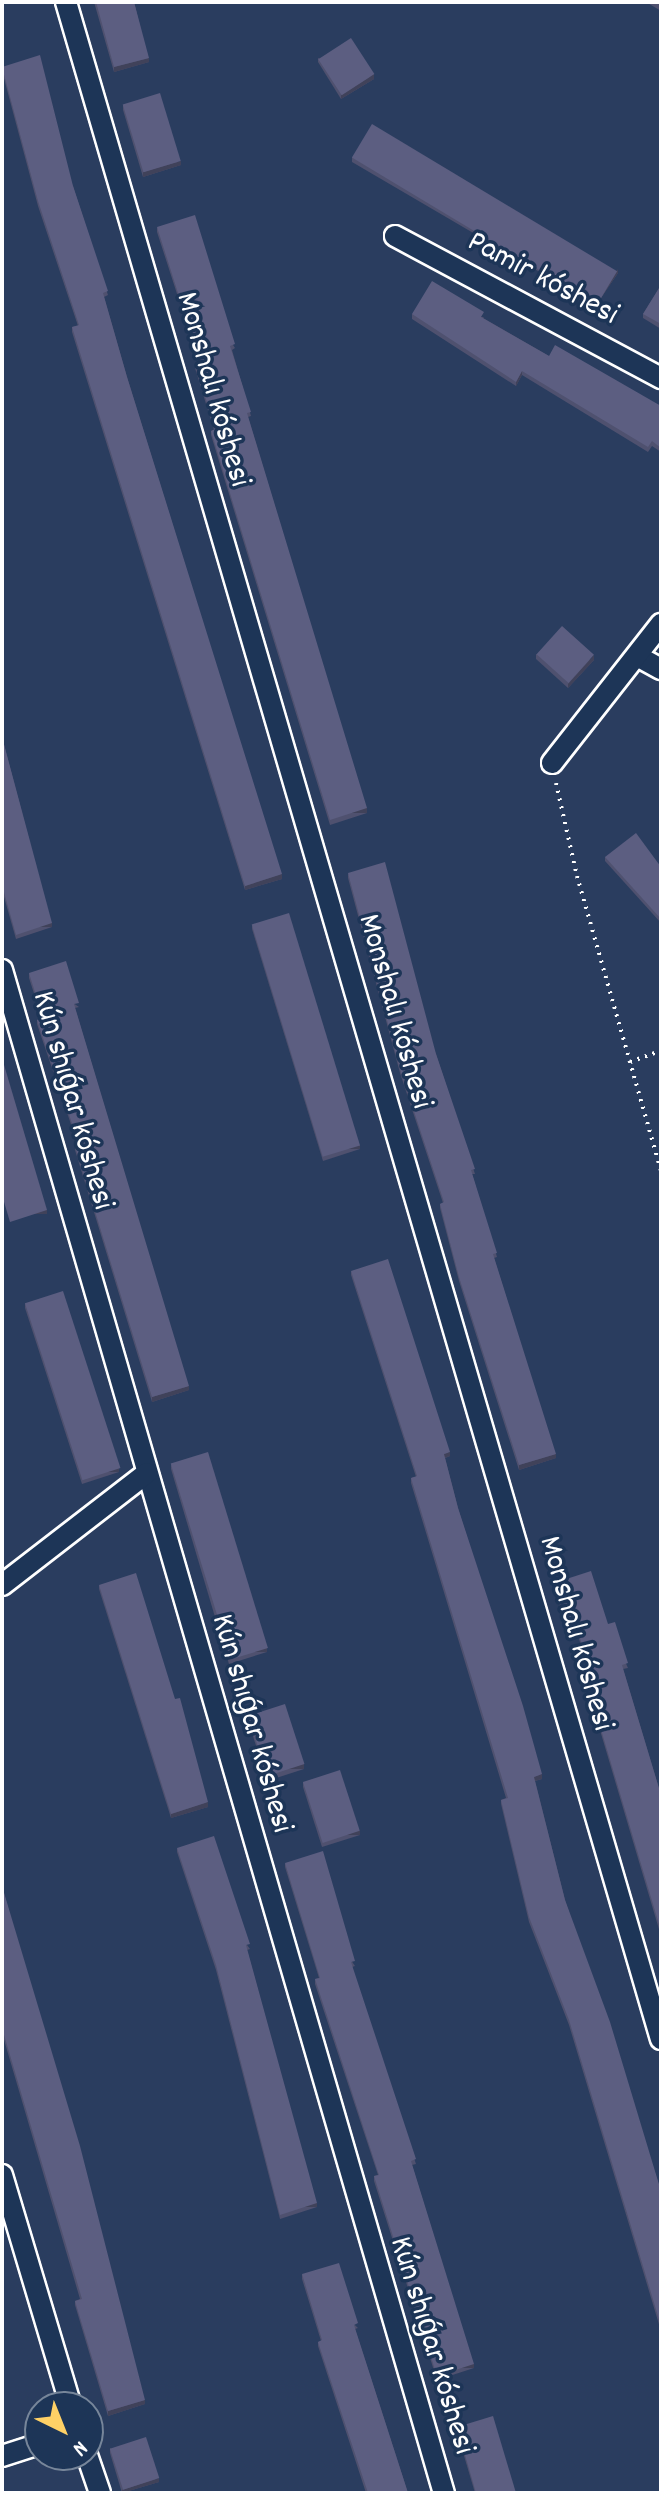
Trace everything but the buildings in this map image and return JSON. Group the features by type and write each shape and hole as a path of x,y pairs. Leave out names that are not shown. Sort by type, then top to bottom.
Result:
{"street":[{"name":"Monshalı kóshesi","path":"66,2 661,2039"},
{"name":"Pamir kóshesi","path":"395,236 661,378"},
{"path":"552,763 639,657 661,624"},
{"path":"639,657 661,669"},
{"name":"Kún shıǵar kóshesi","path":"2,970 444,2493"},
{"path":"2,1585 147,1473"},
{"path":"2,2175 66,2391"},
{"path":"2,2456 24,2449"},
{"path":"92,2471 100,2493"}],"path":[{"path":"552,763 577,876 661,1171"},
{"path":"630,1062 661,1051"}]}
